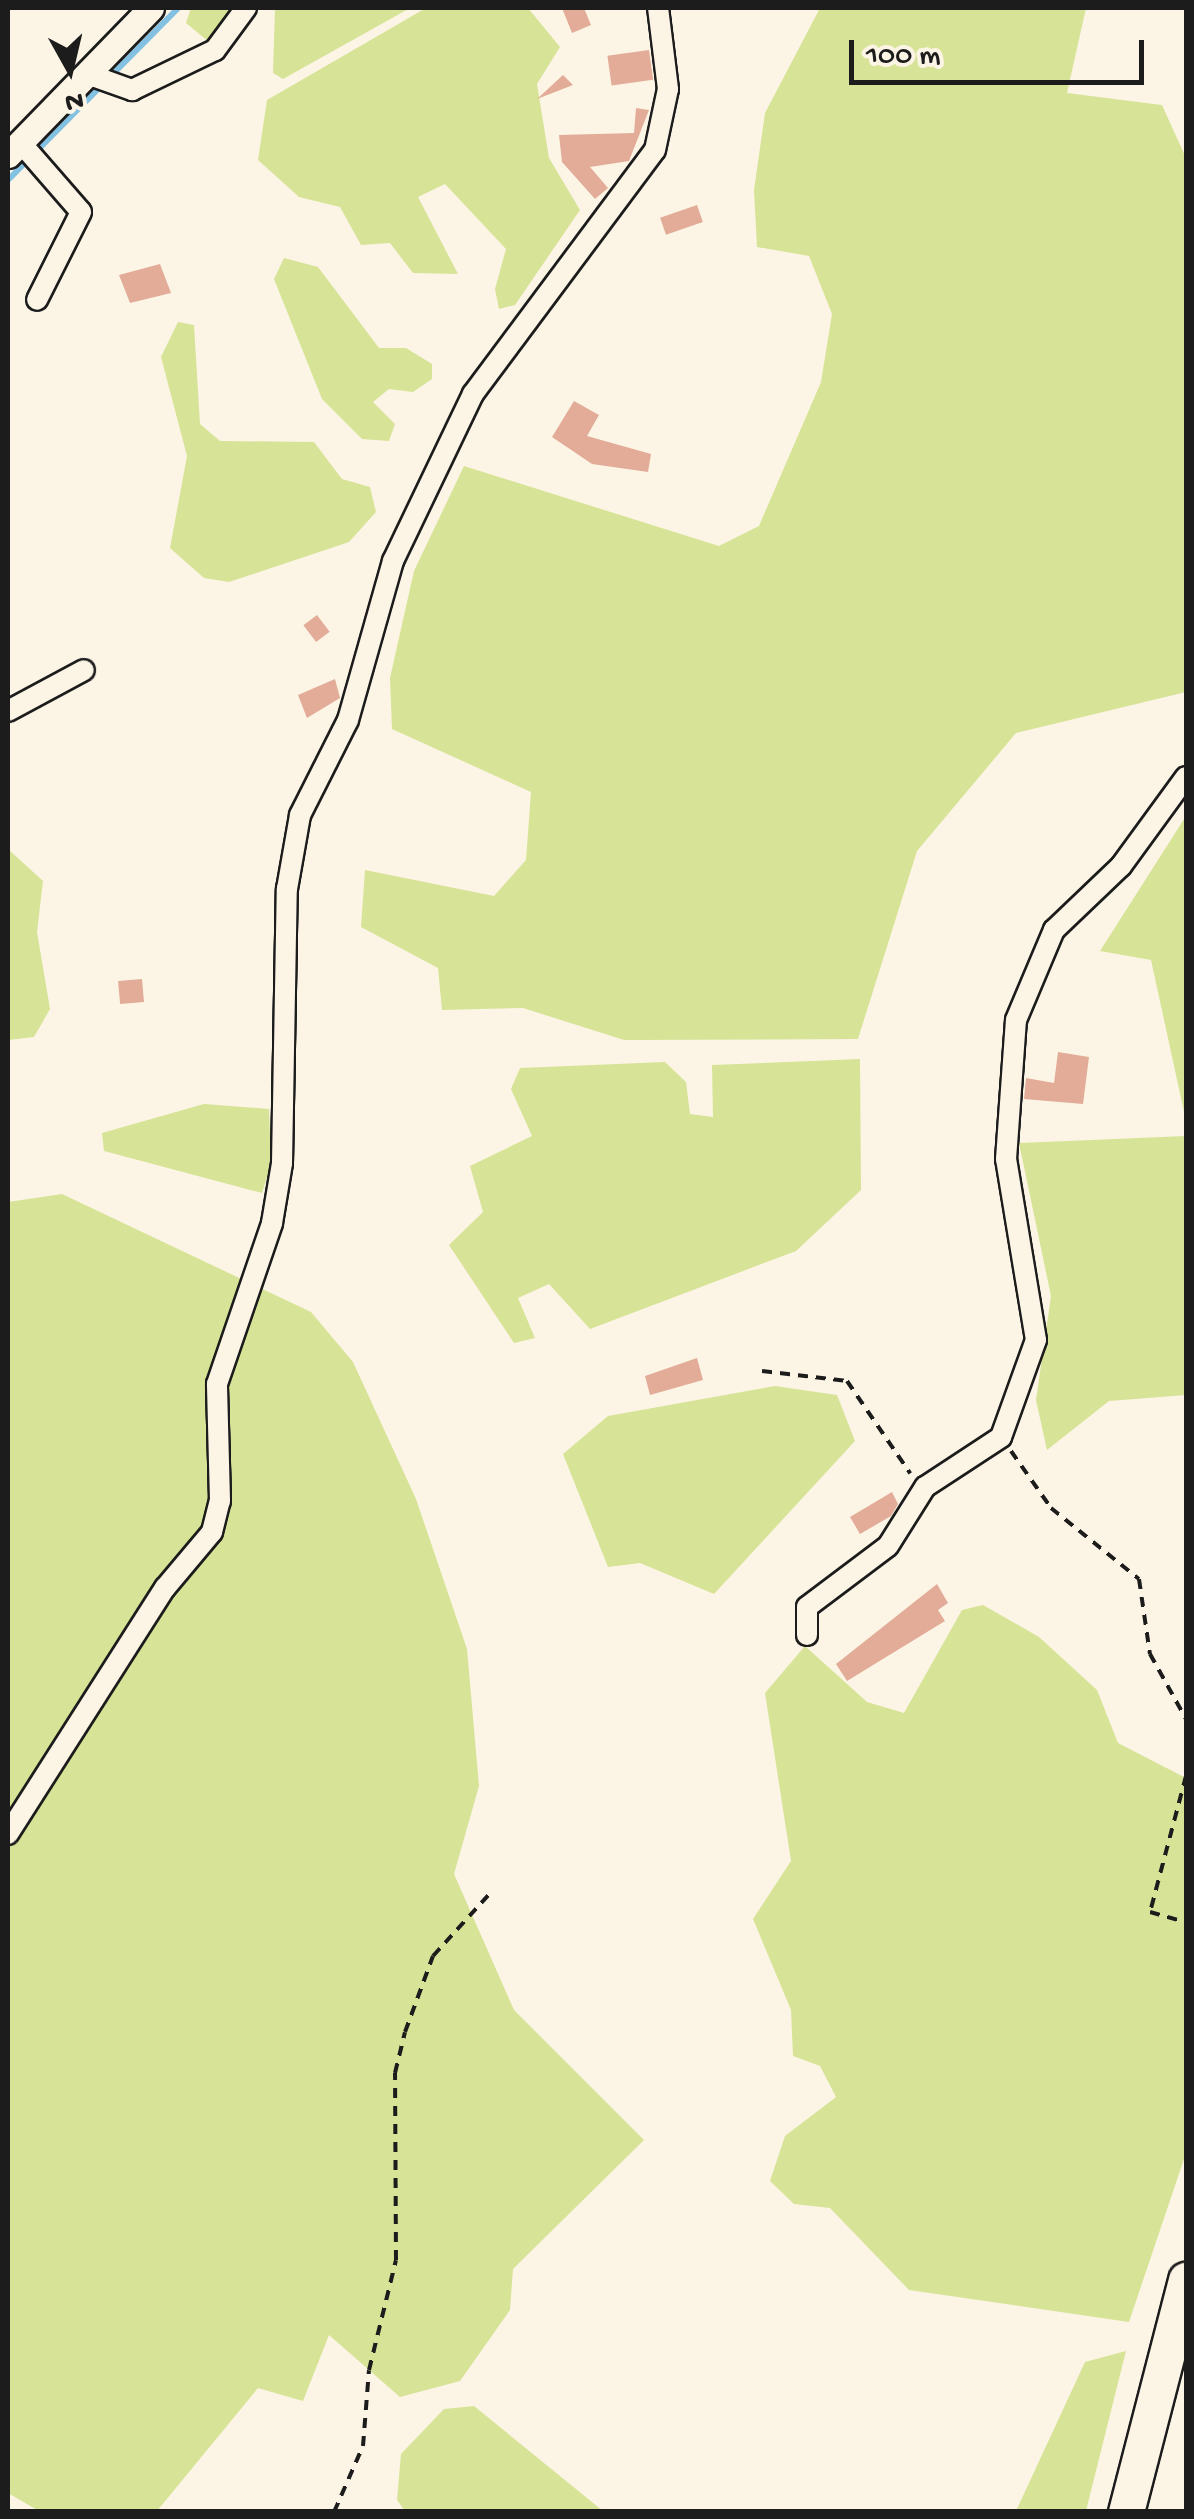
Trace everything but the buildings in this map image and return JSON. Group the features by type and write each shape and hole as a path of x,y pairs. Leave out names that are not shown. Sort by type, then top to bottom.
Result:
{"highway":[{"path":"1126,2512 1186,2280"}],"street":[{"path":"37,300 82,212 14,149 151,8"},
{"path":"90,75 132,90 215,50 246,8"},
{"path":"8,1834 165,1588 212,1532 220,1501 217,1384 282,1164 288,889 300,815 348,720 393,561 472,394 655,150 668,89 658,8"},
{"path":"8,711 84,670"},
{"path":"807,1635 808,1607 888,1546 925,1486 1001,1437 1036,1340 1006,1158 1016,1020 1054,930 1121,866 1186,777"}],"path":[{"path":"762,1371 847,1382 925,1486"},
{"path":"1001,1437 1051,1508 1139,1580 1150,1654 1186,1719"},
{"path":"1186,1776 1150,1912 1186,1922"},
{"path":"334,2512 363,2446 369,2370 396,2260 395,2073 405,2032 433,1956 493,1890"}],"green space":[{"path":"191,8 238,8 209,42 186,23"},
{"path":"275,8 410,8 283,79 273,73"},
{"path":"426,8 528,8 560,47 537,84 549,158 580,210 515,305 499,309 495,289 506,249 445,184 418,197 458,274 413,273 390,243 361,245 340,207 299,197 258,160 267,100"},
{"path":"820,8 1086,8 1067,93 1162,105 1186,158 1186,692 1016,733 917,851 858,1039 624,1040 523,1008 442,1010 438,968 361,927 365,870 494,896 526,860 531,792 392,729 390,678 414,571 464,466 719,546 759,526 821,382 832,314 809,256 757,247 754,190 765,113"},
{"path":"284,258 318,267 379,348 406,348 432,364 432,379 413,392 389,389 373,402 395,424 389,441 362,439 322,399 274,279"},
{"path":"178,322 194,325 200,424 220,441 314,442 342,479 370,487 376,512 349,542 229,582 204,578 170,548 187,456 161,357"},
{"path":"1186,816 1186,1121 1151,960 1100,951"},
{"path":"8,849 43,881 37,932 50,1009 34,1037 8,1040"},
{"path":"860,1059 861,1190 796,1251 590,1329 549,1284 518,1298 535,1338 514,1343 449,1245 483,1212 470,1166 532,1136 511,1089 520,1068 665,1062 686,1082 690,1114 713,1117 712,1065"},
{"path":"204,1104 269,1109 271,1164 262,1193 104,1151 102,1133"},
{"path":"1186,1136 1186,1395 1109,1401 1047,1450 1036,1400 1051,1296 1019,1143"},
{"path":"62,1194 311,1312 353,1362 416,1499 467,1649 479,1786 454,1874 514,2010 644,2140 513,2269 510,2310 460,2381 400,2397 329,2335 303,2401 258,2388 157,2511 39,2511 8,2493 8,1202"},
{"path":"775,1386 837,1395 855,1441 714,1594 640,1563 608,1567 563,1454 608,1416"},
{"path":"983,1605 1039,1637 1097,1690 1118,1743 1186,1778 1186,2153 1129,2322 909,2290 830,2208 794,2204 770,2181 785,2136 836,2097 820,2066 793,2056 791,2010 753,1919 791,1861 765,1693 805,1646 867,1702 904,1713 962,1610"},
{"path":"1126,2351 1086,2511 1016,2511 1085,2362"},
{"path":"474,2406 603,2511 405,2511 397,2500 401,2454 444,2409"}],"waterway":[{"path":"8,180 178,8"}]}
